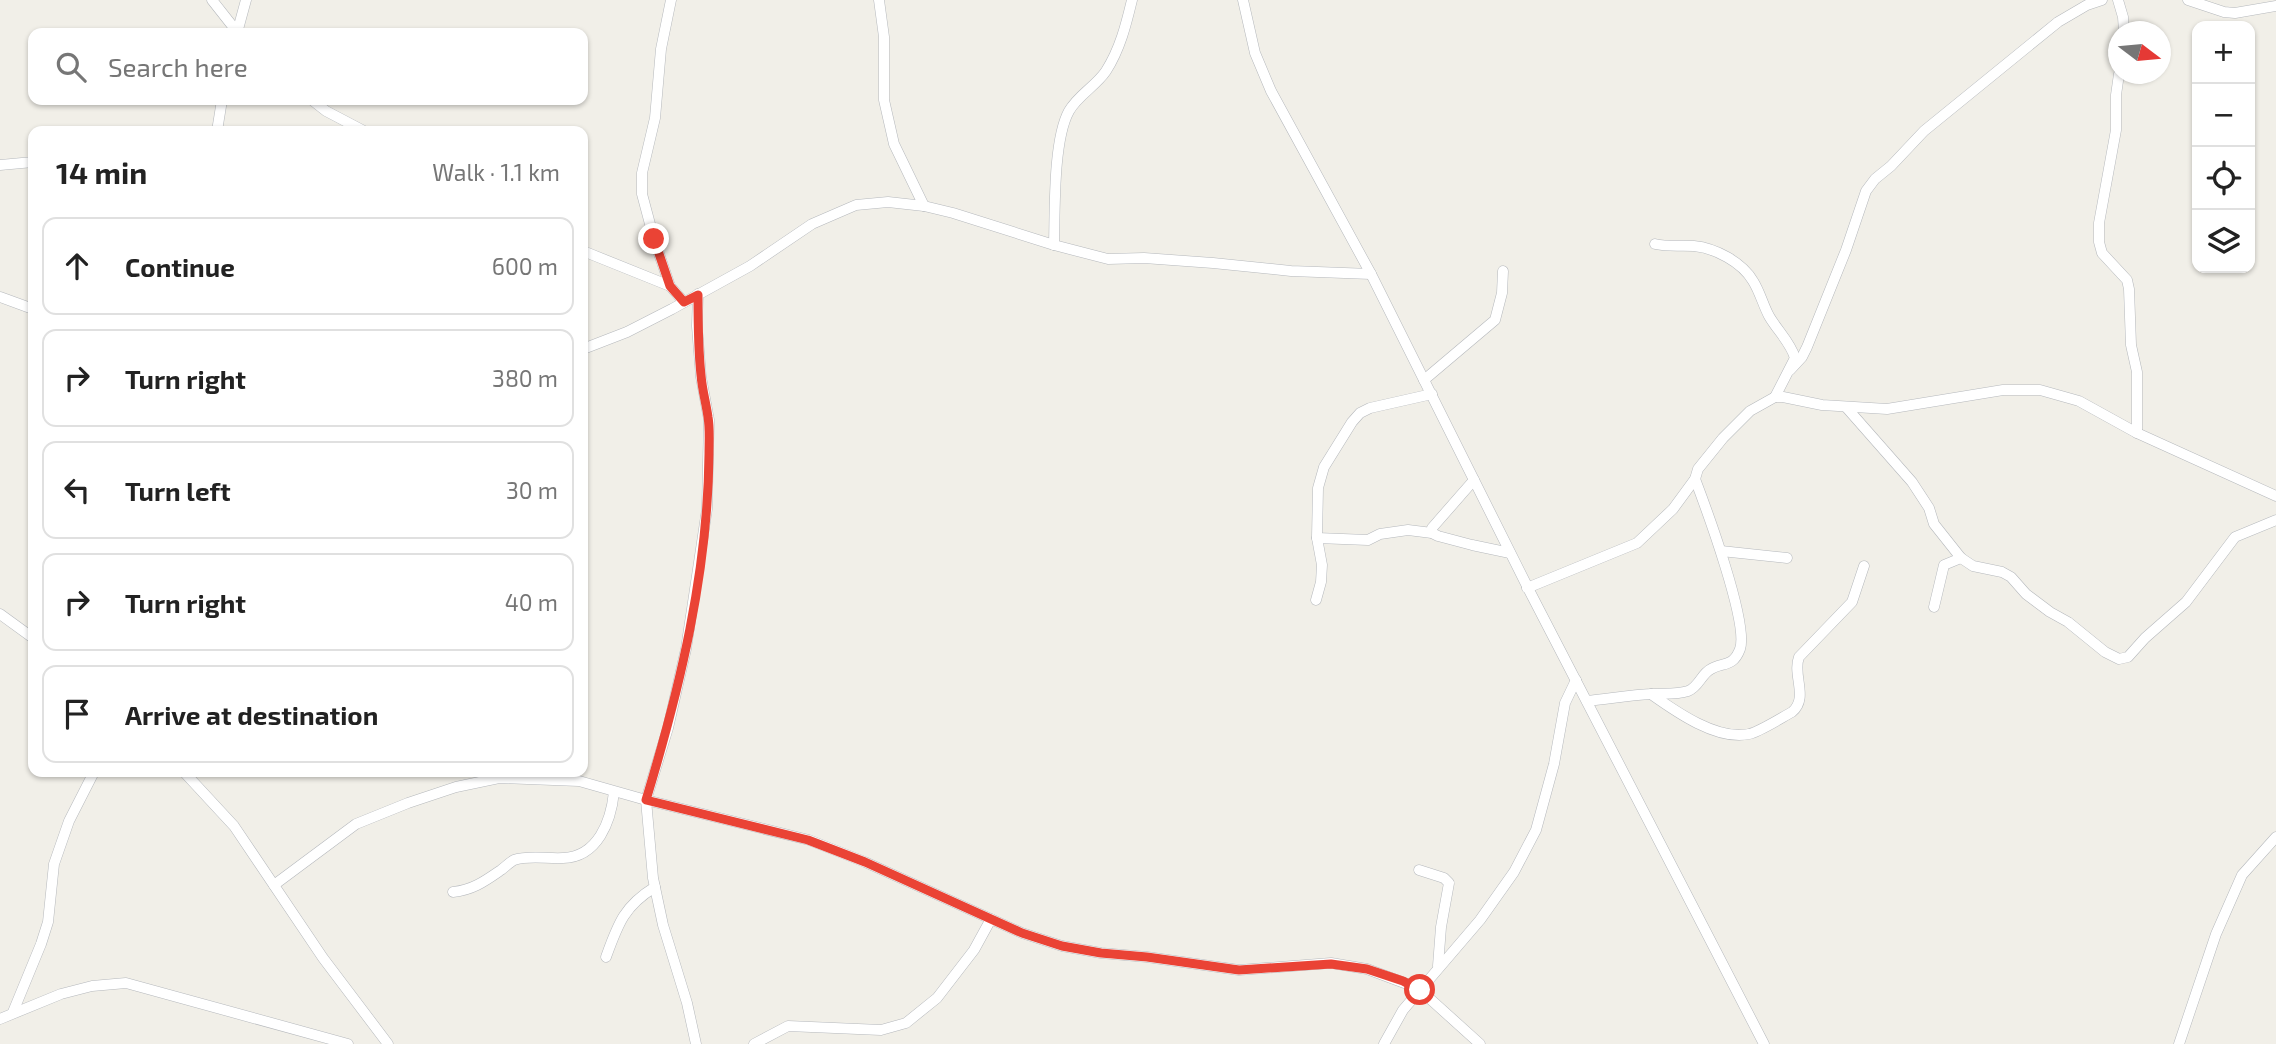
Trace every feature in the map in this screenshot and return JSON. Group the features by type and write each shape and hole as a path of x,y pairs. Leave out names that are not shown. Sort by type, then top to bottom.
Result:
{"street":[{"path":"212,0 234,28"},
{"path":"239,28 246,0"},
{"path":"671,0 661,50 655,118 646,150 642,194 670,286 684,302"},
{"path":"879,0 884,37 884,100 894,144 924,206"},
{"path":"1054,246 1056,179 1062,135 1069,112 1105,72 1122,39 1132,0"},
{"path":"1243,0 1255,53 1270,91 1371,274 1527,588 1764,1044"},
{"path":"1790,370 1807,347 1846,250 1866,191 1875,178 1891,166 1924,131 2058,22 2087,5 2102,0"},
{"path":"2118,0 2123,21"},
{"path":"2188,0 2235,13 2276,6"},
{"path":"2118,84 2116,130 2099,223 2099,242 2102,253 2127,280 2131,345 2137,372 2137,433"},
{"path":"218,126 221,105"},
{"path":"318,105 354,126"},
{"path":"0,165 28,162"},
{"path":"588,347 627,332 698,295 750,266 812,224 856,205 888,202 953,213 1054,246 1108,259 1144,258 1291,271 1371,274"},
{"path":"1527,588 1637,543 1673,509 1695,479 1698,469 1732,429 1750,411 1775,397 1795,358 1793,351 1776,330 1754,282 1736,263 1719,253 1694,246 1668,247 1655,244"},
{"path":"588,253 670,286"},
{"path":"1424,380 1495,320 1502,293 1503,271"},
{"path":"696,1044 655,887 646,800 668,728 686,649 707,509 709,420 701,377 697,326 698,295"},
{"path":"0,297 28,307"},
{"path":"1775,397 1846,407 1886,409 2003,390 2040,390 2079,401 2137,433 2276,495"},
{"path":"1316,600 1322,565 1317,538 1318,488 1324,467 1352,422 1370,408 1432,394"},
{"path":"1846,407 1912,482 1929,509 1934,524 1961,558 1973,566 2002,572 2011,577 2026,594 2068,622 2105,652 2119,659 2128,657 2186,602 2235,537 2276,520"},
{"path":"1587,701 1675,694 1691,690 1712,668 1724,666 1736,657 1741,647 1740,624 1721,551 1695,479"},
{"path":"1432,533 1432,528 1474,480"},
{"path":"1317,538 1368,540 1380,534 1408,530 1432,533 1438,537 1510,553"},
{"path":"1721,551 1787,558"},
{"path":"1934,607 1944,565 1961,558"},
{"path":"1651,694 1691,721 1728,734 1750,734 1793,712 1801,700 1797,667 1799,657 1852,602 1864,566"},
{"path":"0,614 28,634"},
{"path":"1384,1044 1403,1010 1487,911 1514,872 1536,830 1554,764 1565,703 1576,680"},
{"path":"0,1026 41,944 48,922 54,864 69,821 91,777"},
{"path":"189,777 234,826 323,958 388,1044"},
{"path":"274,885 356,824 456,787 499,778 538,777"},
{"path":"579,777 614,792 808,840 865,862 1022,933 1062,946 1239,970 1331,964 1367,969 1403,981 1420,990 1480,1044"},
{"path":"453,892 482,884 515,860 567,858 587,850 600,838 612,813 614,792"},
{"path":"2179,1044 2216,934 2242,875 2276,837"},
{"path":"1419,870 1444,878 1449,883 1441,926 1438,967"},
{"path":"606,957 620,919 639,896 655,887"},
{"path":"754,1044 788,1026 881,1030 906,1023 937,998 974,950 991,919"},
{"path":"7,1016 61,994 92,986 125,983 348,1044"}],"route":[{"path":"654,239 670,286 684,302 698,295 697,326 701,377 709,420 709,455 707,509 692,617 668,728 646,800 808,840 865,862 1022,933 1062,946 1239,970 1331,964 1367,969 1403,981 1420,990"}]}
